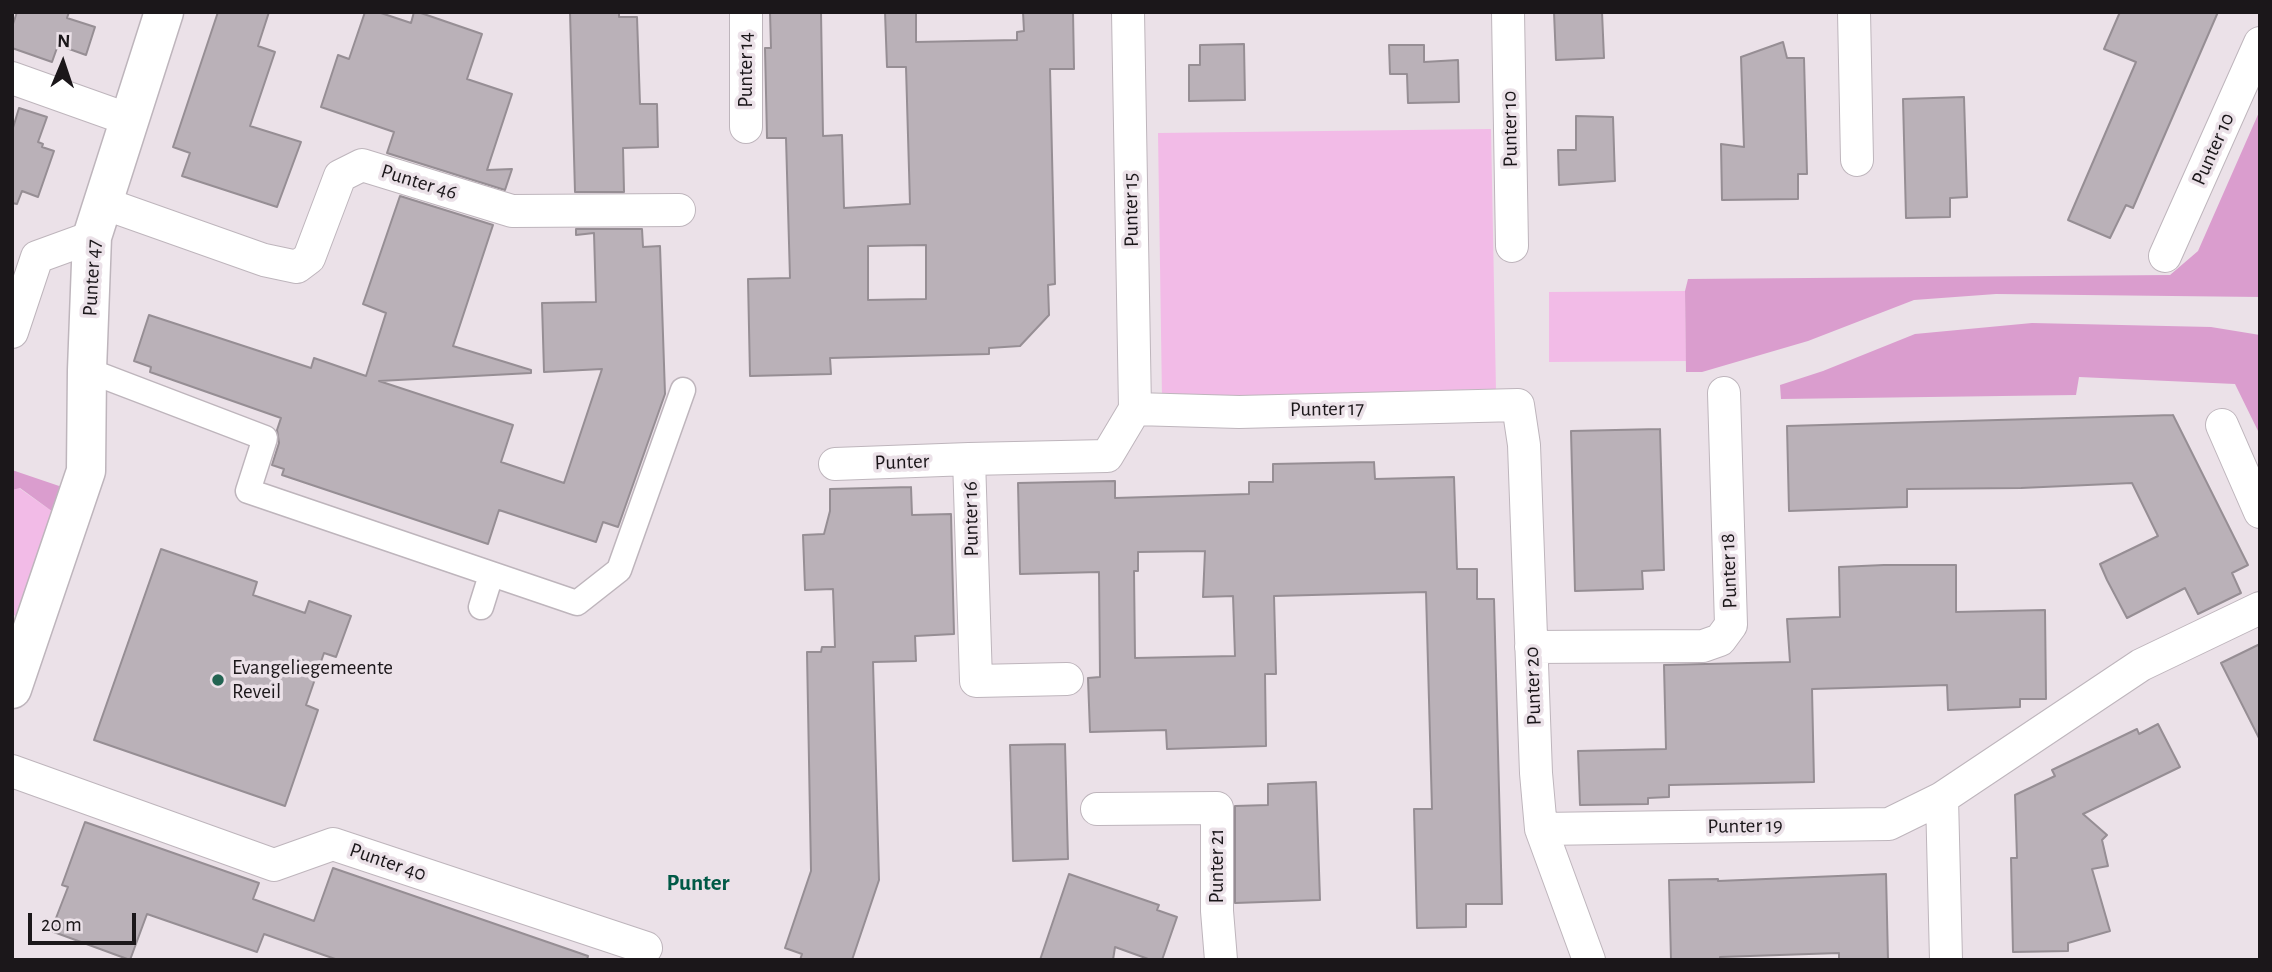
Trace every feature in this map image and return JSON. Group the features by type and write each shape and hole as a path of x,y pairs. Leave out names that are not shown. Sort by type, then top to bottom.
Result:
{"street":[{"name":"Punter 47","path":"12,689 86,471 87,370 97,220 164,12"},
{"name":"Punter 14","path":"746,12 746,127"},
{"name":"Punter 15","path":"1128,12 1135,409"},
{"name":"Punter 10","path":"1508,12 1512,246"},
{"path":"1854,12 1857,160"},
{"name":"Punter 10","path":"2165,256 2260,43"},
{"path":"12,78 130,120"},
{"name":"Punter 46","path":"97,220 297,267 309,258 340,176 362,165 512,211 680,210"},
{"path":"12,332 37,257 97,220"},
{"path":"87,370 265,438 248,491 577,603 619,570 683,390"},
{"name":"Punter 18","path":"1531,647 1703,646 1720,640 1731,625 1724,393"},
{"name":"Punter 17","path":"1135,409 1239,412 1518,405"},
{"name":"Punter 20","path":"1518,405 1524,445 1536,773 1541,829 1589,960"},
{"name":"Punter 16","path":"1067,679 976,681 969,459 1107,456 1135,409"},
{"path":"2222,425 2260,512"},
{"name":"Punter","path":"835,464 969,459"},
{"path":"481,607 491,575"},
{"name":"Punter 19","path":"1541,829 1889,824 1942,798 2141,665 2260,608"},
{"name":"Punter 40","path":"12,771 274,865 333,844 646,948"},
{"path":"1942,798 1946,960"},
{"name":"Punter 21","path":"1097,809 1217,808 1217,911 1221,960"}],"shaded area":[{"path":"2260,110 2260,297 1996,294 1914,300 1808,341 1702,372 1686,372 1685,291 1688,279 2170,275 2198,251"},
{"path":"1491,129 1496,391 1162,398 1158,133"},
{"path":"1685,291 1686,361 1549,362 1549,292"},
{"path":"2032,323 2211,327 2260,335 2260,435 2235,384 2079,377 2076,395 1781,399 1780,385 1915,334"},
{"path":"12,470 68,489 53,512 20,488 12,490"},
{"path":"19,488 53,512 16,616 12,614 12,490"}],"building":[{"path":"17,12 69,12 67,18 95,27 86,55 58,45 52,62 12,48 12,27"},
{"path":"218,12 269,12 258,46 275,52 250,126 301,142 277,207 182,176 190,153 173,147"},
{"path":"365,12 378,12 411,23 414,12 418,12 482,34 467,79 512,94 487,170 512,169 505,190 387,153 394,132 321,107 338,55 349,59"},
{"path":"570,12 619,12 619,17 637,17 640,104 657,104 658,147 623,148 624,192 575,192"},
{"path":"770,12 821,12 823,136 842,135 844,208 910,204 906,67 887,67 885,12 916,12 916,42 1017,40 1017,32 1024,31 1023,12 1073,12 1074,69 1050,69 1055,284 1048,285 1049,315 1020,346 989,348 989,354 830,358 831,374 750,376 748,279 790,278 786,138 767,138 765,48 771,48","holes":["926,245 926,299 868,300 868,246"]},
{"path":"1554,12 1602,12 1604,58 1556,60"},
{"path":"2120,12 2218,12 2133,208 2126,205 2110,238 2068,220 2136,62 2104,49"},
{"path":"1783,42 1787,58 1804,58 1807,174 1798,174 1798,199 1722,200 1721,144 1744,147 1741,57"},
{"path":"1244,44 1245,100 1189,101 1189,65 1200,65 1200,45"},
{"path":"1389,45 1424,45 1424,62 1458,60 1459,102 1408,103 1407,74 1390,74"},
{"path":"1964,97 1967,197 1950,198 1950,217 1906,218 1903,99"},
{"path":"19,108 47,117 38,142 43,144 42,147 54,151 38,197 22,191 17,204 12,203 12,131"},
{"path":"1576,116 1613,117 1615,181 1559,185 1558,150 1576,150"},
{"path":"400,196 493,225 453,346 531,370 531,373 379,381 513,425 501,462 564,483 602,369 544,372 542,303 596,302 594,233 576,235 576,229 642,229 643,247 660,246 665,394 618,527 603,522 596,542 499,510 488,544 282,475 284,469 272,465 279,443 277,430 281,418 150,372 151,367 134,361 149,315 311,368 314,358 366,376 386,313 363,304"},
{"path":"2173,415 2248,565 2232,573 2241,593 2198,614 2185,588 2127,618 2107,580 2100,564 2158,536 2132,483 1907,489 1907,507 1789,511 1787,426"},
{"path":"1660,429 1664,570 1642,571 1643,589 1575,591 1571,431"},
{"path":"1374,462 1375,479 1454,477 1457,569 1477,569 1477,599 1494,599 1502,904 1466,904 1466,927 1417,928 1414,809 1432,809 1426,592 1274,596 1276,674 1265,674 1266,746 1167,749 1166,730 1090,732 1088,678 1100,677 1099,572 1020,574 1018,483 1115,481 1115,498 1249,494 1249,482 1273,482 1273,464","holes":["1205,551 1203,597 1233,596 1235,656 1135,658 1134,571 1138,571 1138,552"]},
{"path":"911,487 912,515 951,514 954,634 915,636 916,661 873,662 879,880 852,960 800,960 802,954 785,948 811,871 807,652 821,652 822,647 835,647 833,589 805,590 803,535 824,534 830,511 830,489"},
{"path":"161,549 257,582 253,595 305,613 309,601 351,616 336,657 324,653 306,705 318,710 285,806 94,740"},
{"path":"1956,565 1956,612 2045,610 2046,699 2020,699 2020,707 1948,710 1947,685 1812,689 1814,782 1669,785 1669,797 1648,798 1648,804 1580,805 1578,751 1666,749 1664,665 1790,662 1787,619 1840,617 1839,567"},
{"path":"2260,644 2260,740 2221,663"},
{"path":"2158,724 2180,767 2083,814 2107,835 2102,840 2108,866 2092,869 2110,931 2068,943 2068,951 2013,952 2011,858 2017,858 2015,795 2055,776 2052,770 2137,729 2139,734"},
{"path":"1065,744 1068,859 1013,861 1010,745"},
{"path":"1316,782 1320,900 1235,903 1235,806 1268,805 1268,784"},
{"path":"85,822 259,883 253,899 314,921 333,868 588,956 587,960 338,960 264,934 257,952 147,914 130,960 51,931 68,887 62,885"},
{"path":"1069,874 1159,905 1157,910 1177,917 1162,960 1151,960 1115,947 1113,960 1040,960"},
{"path":"1886,874 1888,960 1839,960 1839,953 1671,960 1669,880 1718,881"}],"place":[{"name":"Evangeliegemeente Reveil","path":"218,680"}],"district":[{"name":"Punter","path":"698,883"}]}
